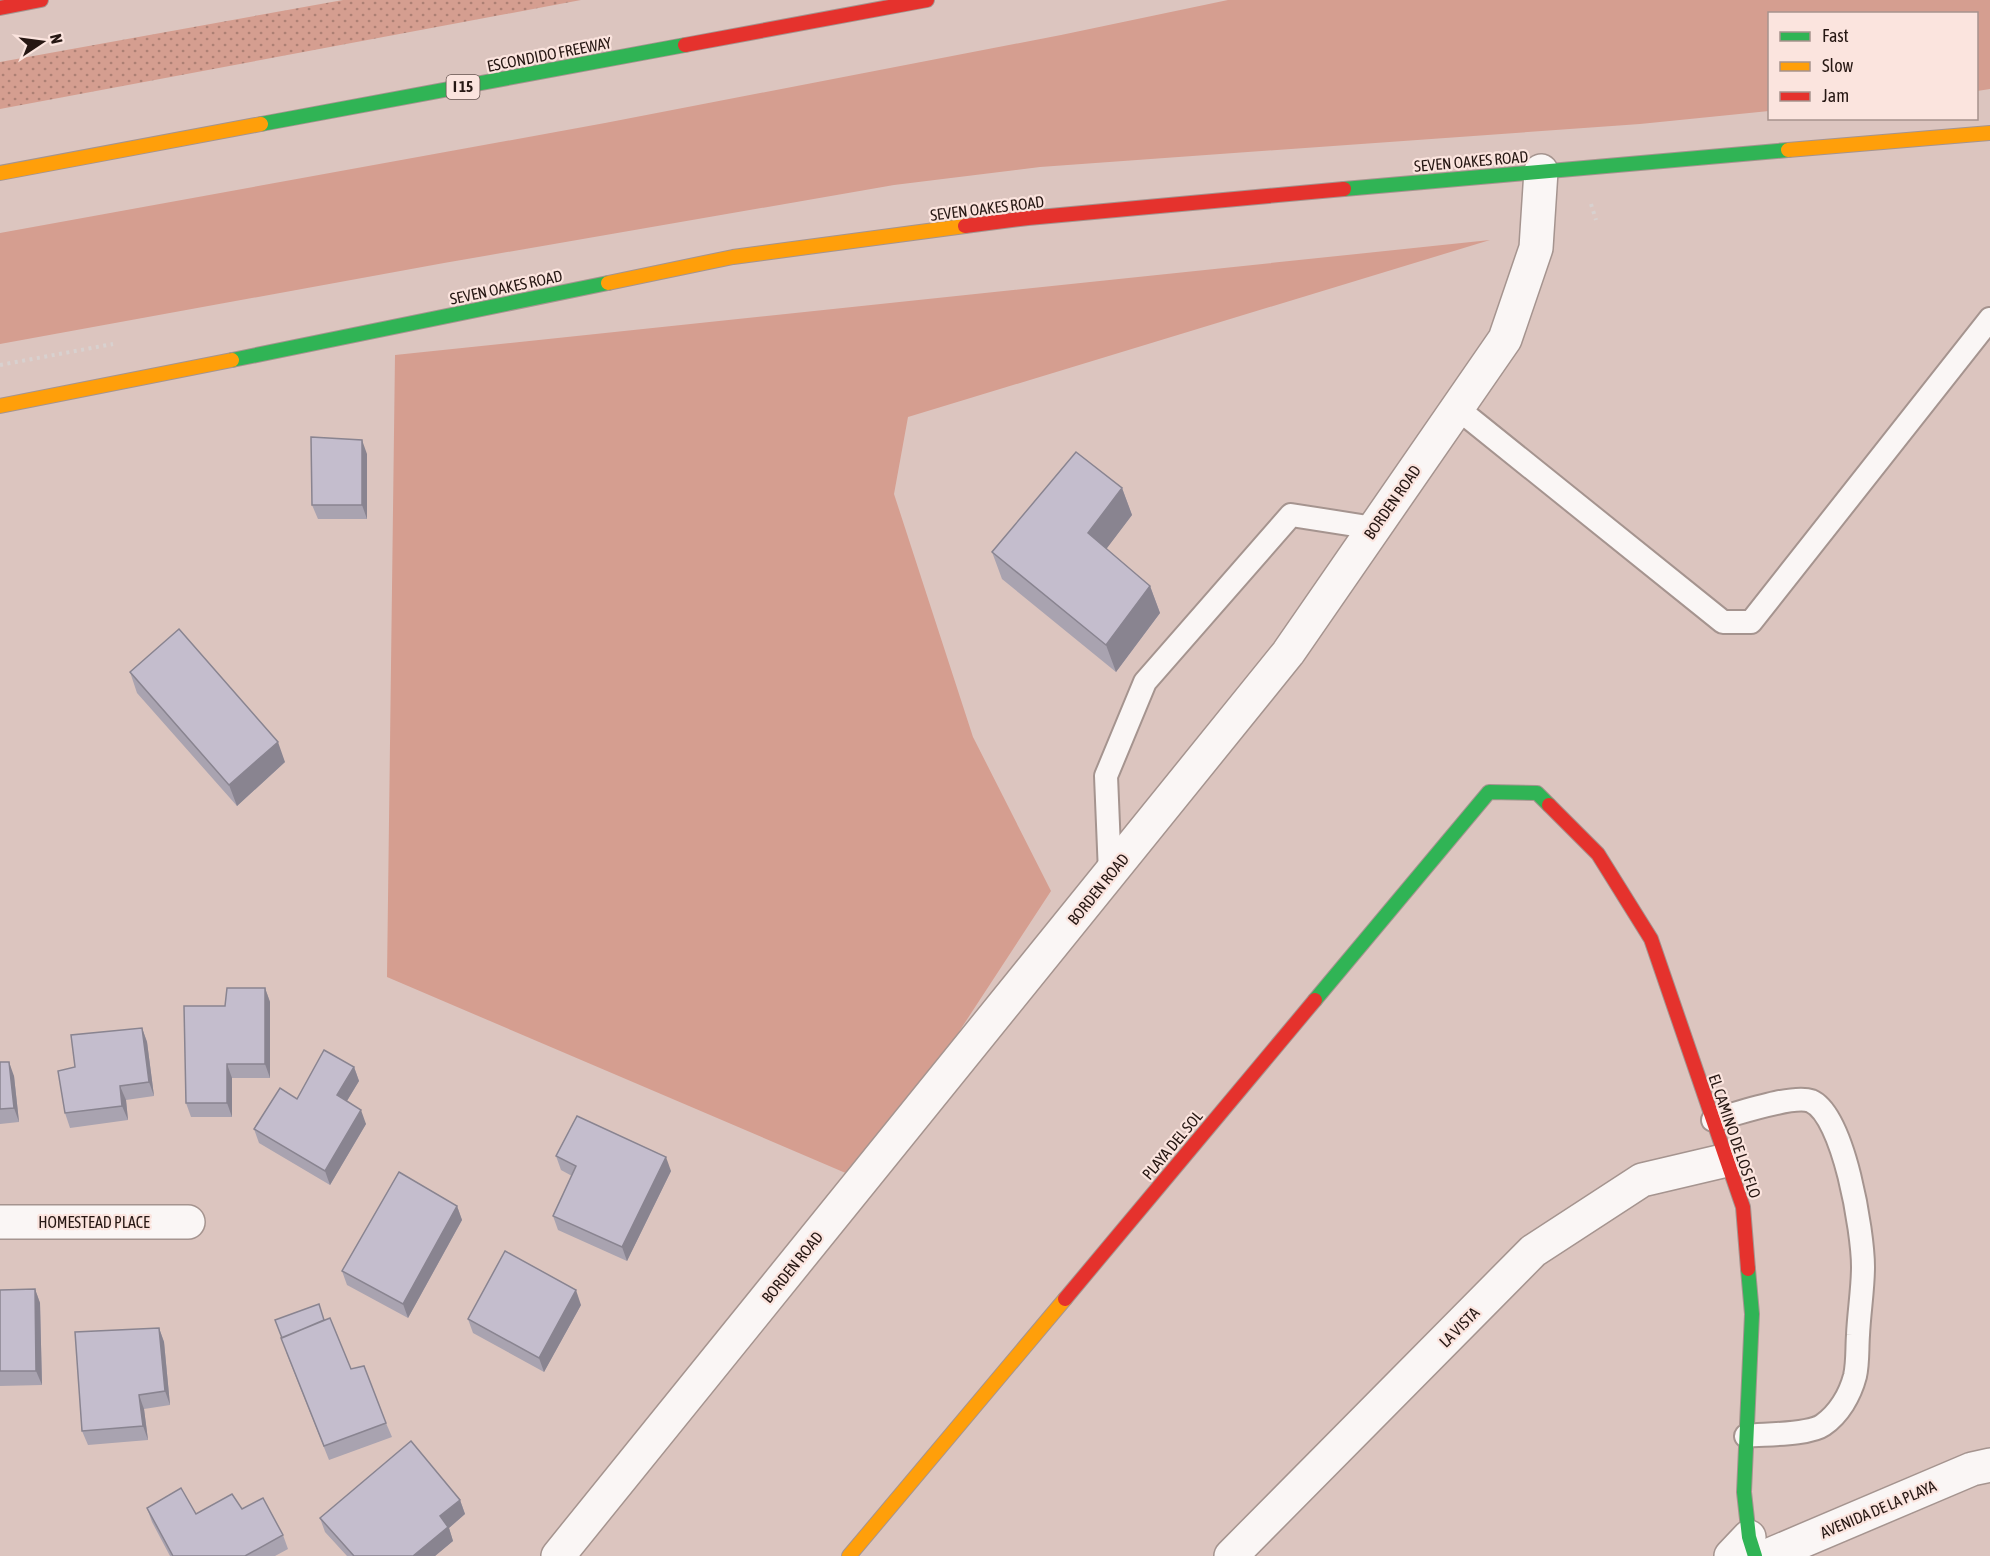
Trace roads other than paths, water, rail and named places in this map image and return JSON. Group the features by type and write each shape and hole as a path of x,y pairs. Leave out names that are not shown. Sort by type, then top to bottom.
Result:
{"main road":[{"path":"0,8 41,0"},
{"name":"ESCONDIDO FREEWAY","path":"0,173 927,0"},
{"name":"SEVEN OAKES ROAD","path":"0,406 733,257 1028,218 1990,133"},
{"name":"PLAYA DEL SOL","path":"849,1556 1489,792 1537,793"},
{"name":"EL CAMINO DE LOS FLO","path":"1537,793 1599,855 1651,939 1743,1207 1752,1314 1744,1492 1751,1551"}],"street":[{"name":"BORDEN ROAD","path":"558,1556 1288,653 1505,339 1536,248 1541,171"},
{"name":"LA VISTA","path":"1231,1556 1533,1251 1642,1180 1727,1160"},
{"name":"HOMESTEAD PLACE","path":"0,1222 188,1222"},
{"name":"AVENIDA DE LA PLAYA","path":"1751,1551 1972,1469 1990,1465"}],"lane":[{"path":"1457,408 1723,622 1751,622 1990,319"},
{"path":"1110,873 1106,776 1145,681 1291,515 1374,528"},
{"path":"1713,1120 1792,1100 1808,1100 1820,1106 1842,1149 1856,1206 1861,1246 1863,1266 1855,1376 1845,1403 1822,1426 1799,1432 1746,1436"}]}
